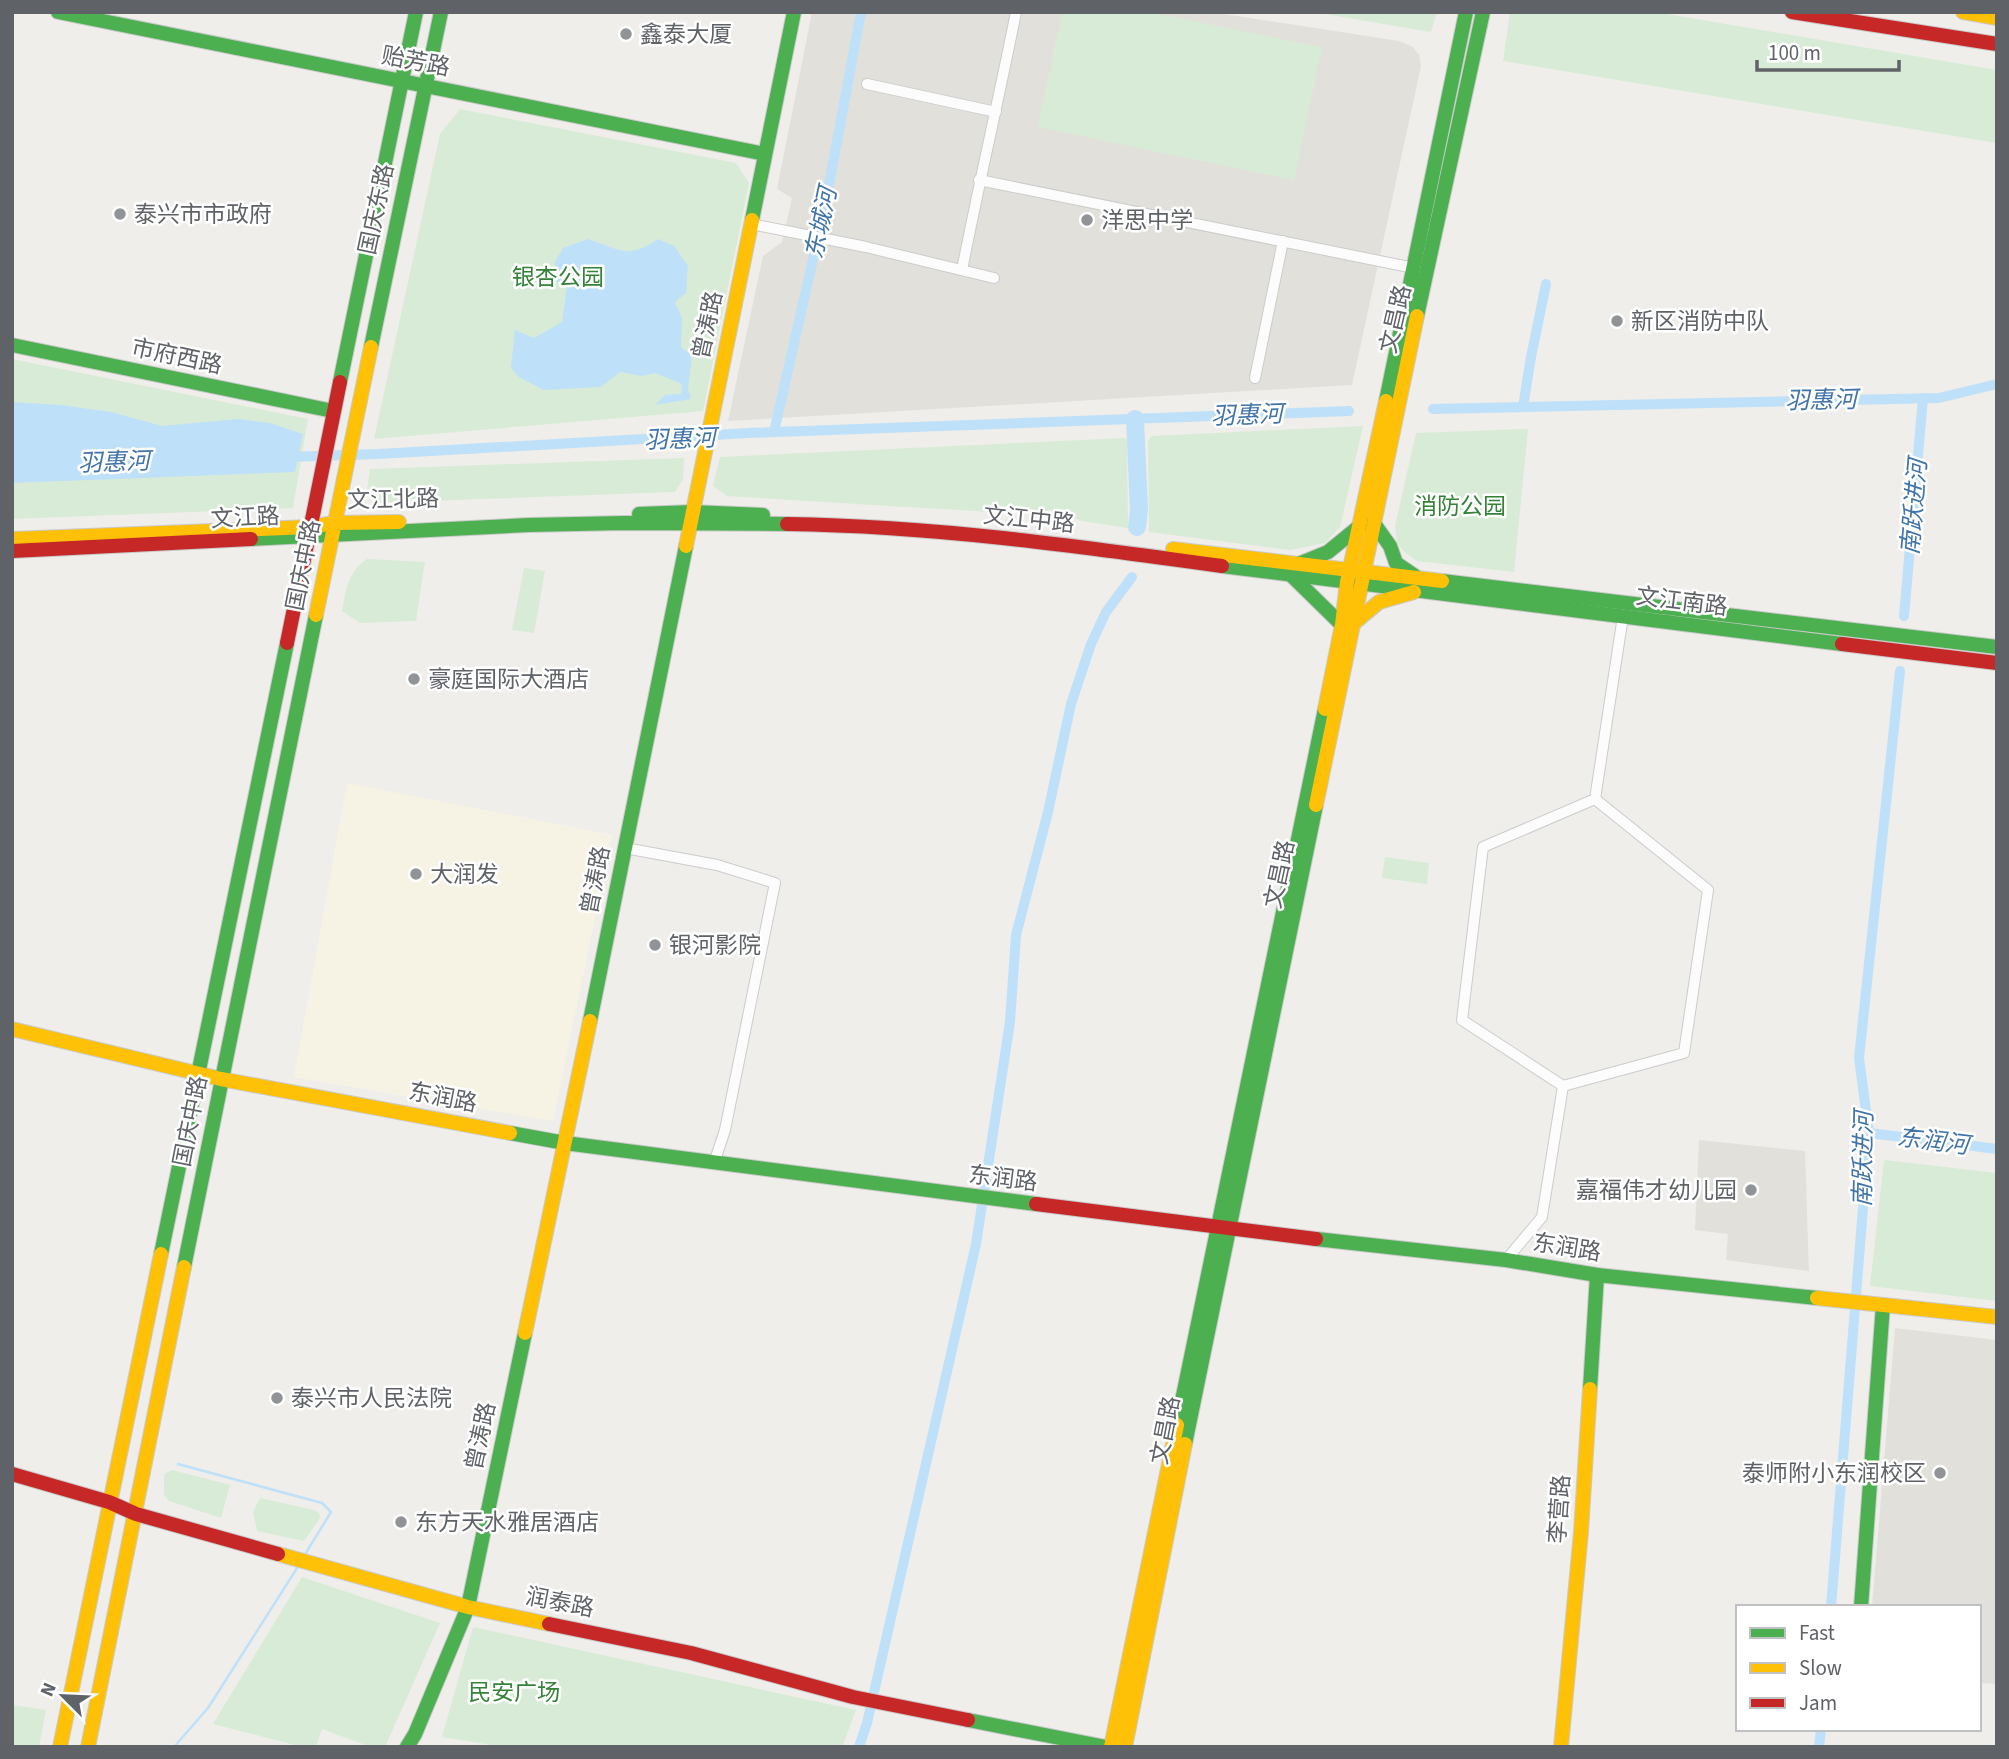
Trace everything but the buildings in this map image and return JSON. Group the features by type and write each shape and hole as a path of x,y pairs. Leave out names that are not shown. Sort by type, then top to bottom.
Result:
{"main road":[{"name":"贻芳路","path":"58,12 765,154"},
{"name":"国庆东路","path":"60,1747 416,12"},
{"name":"国庆东路","path":"338,504 441,12"},
{"name":"曾涛路","path":"407,1747 415,1734 468,1607 565,1143 794,12"},
{"path":"1460,12 1463,28"},
{"name":"文昌路","path":"1422,269 1466,12"},
{"name":"文昌路","path":"1348,624 1348,576 1367,523 1422,269 1483,12"},
{"path":"1475,47 1491,12"},
{"path":"1792,12 1997,44"},
{"path":"1964,12 1997,18"},
{"name":"市府西路","path":"12,345 333,411"},
{"name":"国庆中路","path":"88,1747 338,504"},
{"name":"文江路","path":"12,551 334,528 528,525 691,518"},
{"name":"文江中路","path":"691,518 842,525 1039,541 1364,577"},
{"path":"1367,523 1390,546 1396,563 1418,584 1379,602 1348,624 1321,606 1294,570 1328,552 1367,523"},
{"name":"文昌路","path":"1109,1747 1223,1229 1348,624 1364,577 1367,523"},
{"path":"12,539 309,531"},
{"name":"文江南路","path":"1364,577 1997,647"},
{"name":"文江南路","path":"1418,584 1623,616 1997,663"},
{"name":"东润路","path":"12,1029 221,1079 565,1143 1223,1229 1506,1260 1597,1275 1997,1317"},
{"name":"文昌路","path":"1125,1747 1223,1229"},
{"name":"李营路","path":"1561,1747 1581,1532 1597,1275"},
{"path":"1861,1605 1887,1305"},
{"name":"润泰路","path":"12,1474 109,1502 136,1514 468,1607 691,1653 853,1697 1109,1747"}],"street":[{"path":"962,270 1016,12"},
{"path":"867,83 996,112"},
{"path":"979,180 1422,269"},
{"path":"751,224 866,247 994,278"},
{"path":"1255,378 1283,241"},
{"path":"1595,799 1623,616"},
{"path":"1595,799 1708,890 1684,1054 1563,1086 1462,1020 1483,847 1595,799"},
{"path":"625,848 717,865 775,883 725,1130 713,1163"},
{"path":"1506,1260 1542,1217 1563,1086"}],"shaded area":[{"name":"洋思中学","path":"812,12 1211,12 1399,41 1413,47 1419,55 1421,66 1352,385 728,421 763,256 782,242 792,198 777,189"},
{"path":"347,783 612,835 553,1121 294,1077"},
{"name":"嘉福伟才幼儿园","path":"1699,1140 1805,1151 1809,1271 1726,1260 1728,1234 1695,1230"},
{"name":"泰师附小东润校区","path":"1895,1328 1997,1340 1997,1684 1981,1683 1981,1605 1872,1605"}],"green space":[{"path":"1062,12 1149,12 1322,47 1294,180 1038,127"},
{"path":"1313,12 1437,12 1431,32"},
{"path":"1510,12 1655,12 1997,70 1997,143 1503,61"},
{"name":"银杏公园","path":"460,109 736,163 749,183 703,411 374,439 440,134"},
{"path":"12,359 308,419 293,508 12,519"},
{"path":"1363,426 1340,527 1325,543 1290,550 1149,532 1148,441 1151,436"},
{"name":"消防公园","path":"1528,429 1514,572 1417,561 1403,551 1397,542 1395,526 1416,433"},
{"path":"1125,438 1128,528 1082,521 1057,511 1028,509 989,512 727,496 713,486 720,457"},
{"path":"684,458 683,479 675,492 375,503 367,490 370,469"},
{"path":"367,559 425,562 416,621 360,623 342,611 352,575"},
{"path":"524,568 545,571 534,633 512,630"},
{"path":"1385,857 1429,863 1427,884 1382,878"},
{"path":"1884,1160 1997,1173 1997,1301 1870,1286"},
{"path":"172,1470 230,1485 221,1518 169,1501 164,1494 164,1474"},
{"path":"260,1498 314,1510 319,1513 320,1518 304,1541 257,1531 253,1512"},
{"name":"民安广场","path":"302,1577 440,1623 385,1747 371,1747 322,1729 316,1747 303,1747 213,1724"},
{"name":"民安广场","path":"473,1627 856,1710 842,1747 504,1747 442,1737"},
{"path":"12,1705 46,1710 39,1747 12,1747"}],"water":[{"path":"588,239 623,251 631,251 658,239 674,246 688,266 686,293 675,302 682,318 681,347 692,355 688,389 691,399 655,405 665,395 681,394 682,384 655,373 642,376 620,372 601,387 544,390 519,377 511,368 515,330 534,338 562,322 567,286 554,280 555,262 563,248"},
{"path":"12,402 111,412 162,426 238,419 270,423 303,434 295,472 12,483"}],"waterway":[{"name":"东城河","path":"774,432 825,206 861,12"},
{"path":"1523,407 1546,284"},
{"name":"羽惠河","path":"1433,409 1939,398 1997,384"},
{"name":"南跃进河","path":"1904,616 1923,398"},
{"name":"羽惠河","path":"286,457 749,433 1349,411"},
{"path":"1135,419 1139,510 1137,527"},
{"path":"859,1747 867,1723 976,1244 1010,1022 1016,935 1048,812 1071,704 1091,644 1106,612 1132,577"},
{"name":"南跃进河","path":"1831,1605 1869,1133 1859,1058 1900,671"},
{"name":"东润河","path":"1869,1133 1997,1149"},
{"path":"178,1464 322,1503 331,1512 304,1556"},
{"path":"174,1747 208,1708 299,1565"},
{"name":"南跃进河","path":"1819,1747 1821,1731"}],"traffic: fast":[{"path":"58,12 765,154"},
{"path":"340,382 416,12"},
{"path":"371,347 441,12"},
{"path":"752,220 794,12"},
{"path":"1386,401 1466,12"},
{"path":"1417,316 1483,12"},
{"path":"12,345 333,411"},
{"path":"639,514 692,512 763,515"},
{"path":"1373,522 1390,546 1396,563 1415,576"},
{"path":"251,539 528,525 787,524"},
{"path":"1301,563 1328,552 1361,525"},
{"path":"590,1021 686,546"},
{"path":"1222,566 1842,644"},
{"path":"1292,576 1342,625"},
{"path":"1442,581 1997,647"},
{"path":"184,1267 316,615"},
{"path":"161,1254 287,643"},
{"path":"1177,1425 1325,709"},
{"path":"1185,1444 1316,805"},
{"path":"510,1133 565,1143 1036,1204"},
{"path":"1316,1239 1506,1260 1597,1275 1817,1298"},
{"path":"1590,1389 1597,1275"},
{"path":"1861,1605 1883,1305"},
{"path":"407,1747 415,1734 468,1607 525,1333"},
{"path":"968,1720 1106,1747"}],"traffic: slow":[{"path":"1963,12 1997,18"},
{"path":"686,546 752,220"},
{"path":"1316,805 1417,316"},
{"path":"316,615 371,347"},
{"path":"1325,709 1342,625 1347,582 1386,401"},
{"path":"12,539 399,522"},
{"path":"1173,549 1442,581"},
{"path":"1354,623 1379,602 1414,592"},
{"path":"525,1333 590,1021"},
{"path":"12,1029 221,1079 510,1133"},
{"path":"60,1747 161,1254"},
{"path":"88,1747 184,1267"},
{"path":"1817,1298 1997,1317"},
{"path":"1561,1747 1581,1532 1590,1389"},
{"path":"1111,1747 1177,1425"},
{"path":"1125,1747 1185,1444"},
{"path":"278,1554 468,1607 549,1624"}],"traffic: jam":[{"path":"1792,12 1997,44"},
{"path":"287,643 340,382"},
{"path":"787,524 951,533 1060,544 1222,566"},
{"path":"12,551 251,539"},
{"path":"1842,644 1997,663"},
{"path":"1036,1204 1316,1239"},
{"path":"12,1474 109,1502 136,1514 278,1554"},
{"path":"549,1624 691,1653 853,1697 968,1720"}],"place":[{"name":"鑫泰大厦","path":"626,34"},
{"name":"泰兴市市政府","path":"120,214"},
{"name":"洋思中学","path":"1087,220"},
{"name":"新区消防中队","path":"1617,321"},
{"name":"豪庭国际大酒店","path":"414,679"},
{"name":"大润发","path":"416,874"},
{"name":"银河影院","path":"655,945"},
{"name":"嘉福伟才幼儿园","path":"1751,1190"},
{"name":"泰兴市人民法院","path":"277,1398"},
{"name":"泰师附小东润校区","path":"1940,1473"},
{"name":"东方天水雅居酒店","path":"401,1522"}]}
